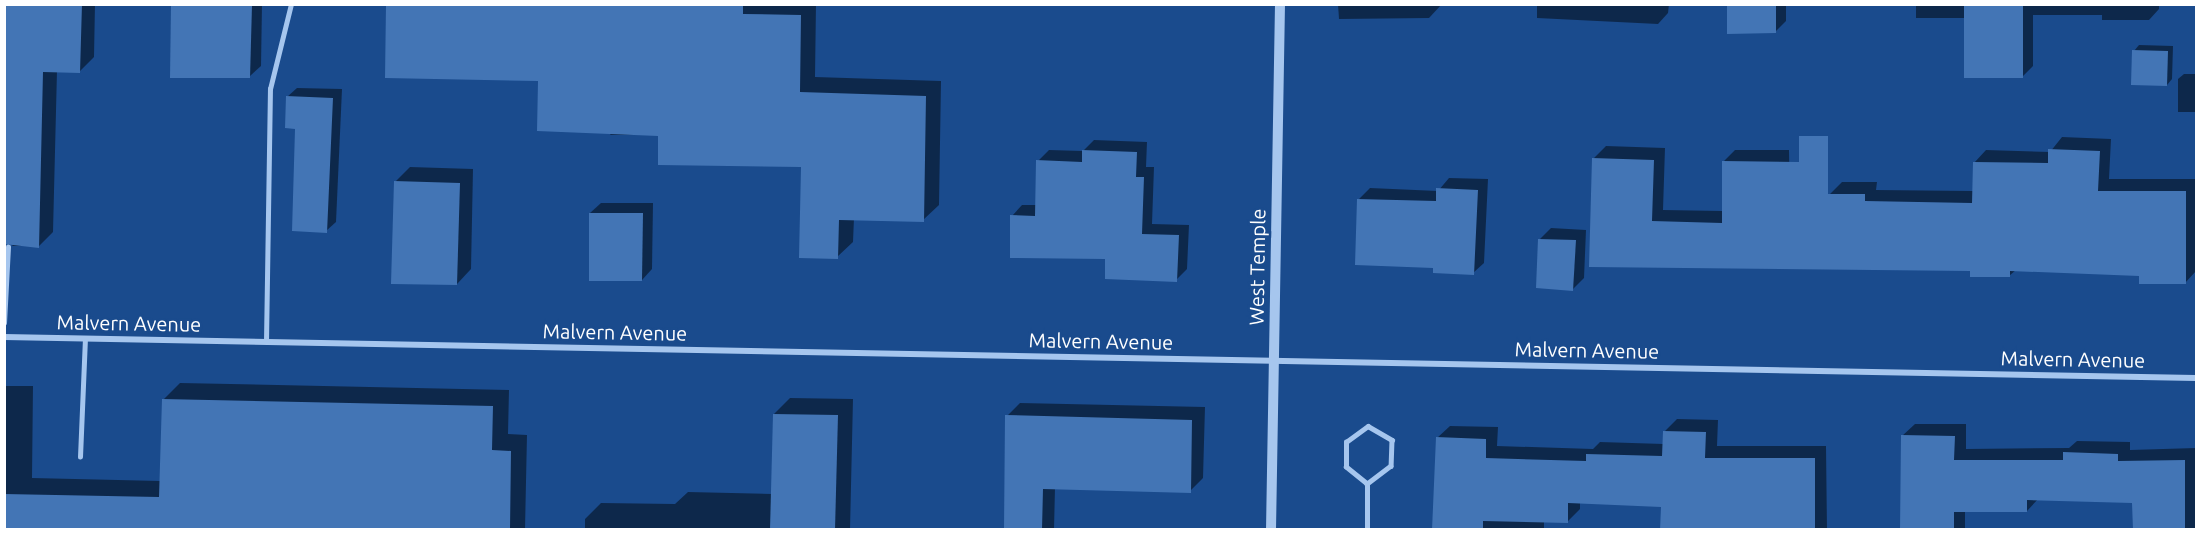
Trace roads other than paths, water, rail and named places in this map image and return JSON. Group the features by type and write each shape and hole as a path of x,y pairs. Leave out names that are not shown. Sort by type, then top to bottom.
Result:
{"street":[{"name":"West Temple","path":"1271,530 1280,4"},
{"name":"Malvern Avenue","path":"4,337 2196,378"}],"lane":[{"path":"266,342 270,89 291,4"},
{"path":"4,323 8,247"},
{"path":"80,457 85,339"},
{"path":"1367,484 1391,466 1392,440 1368,426 1346,442 1346,466 1367,484 1367,530"}]}
